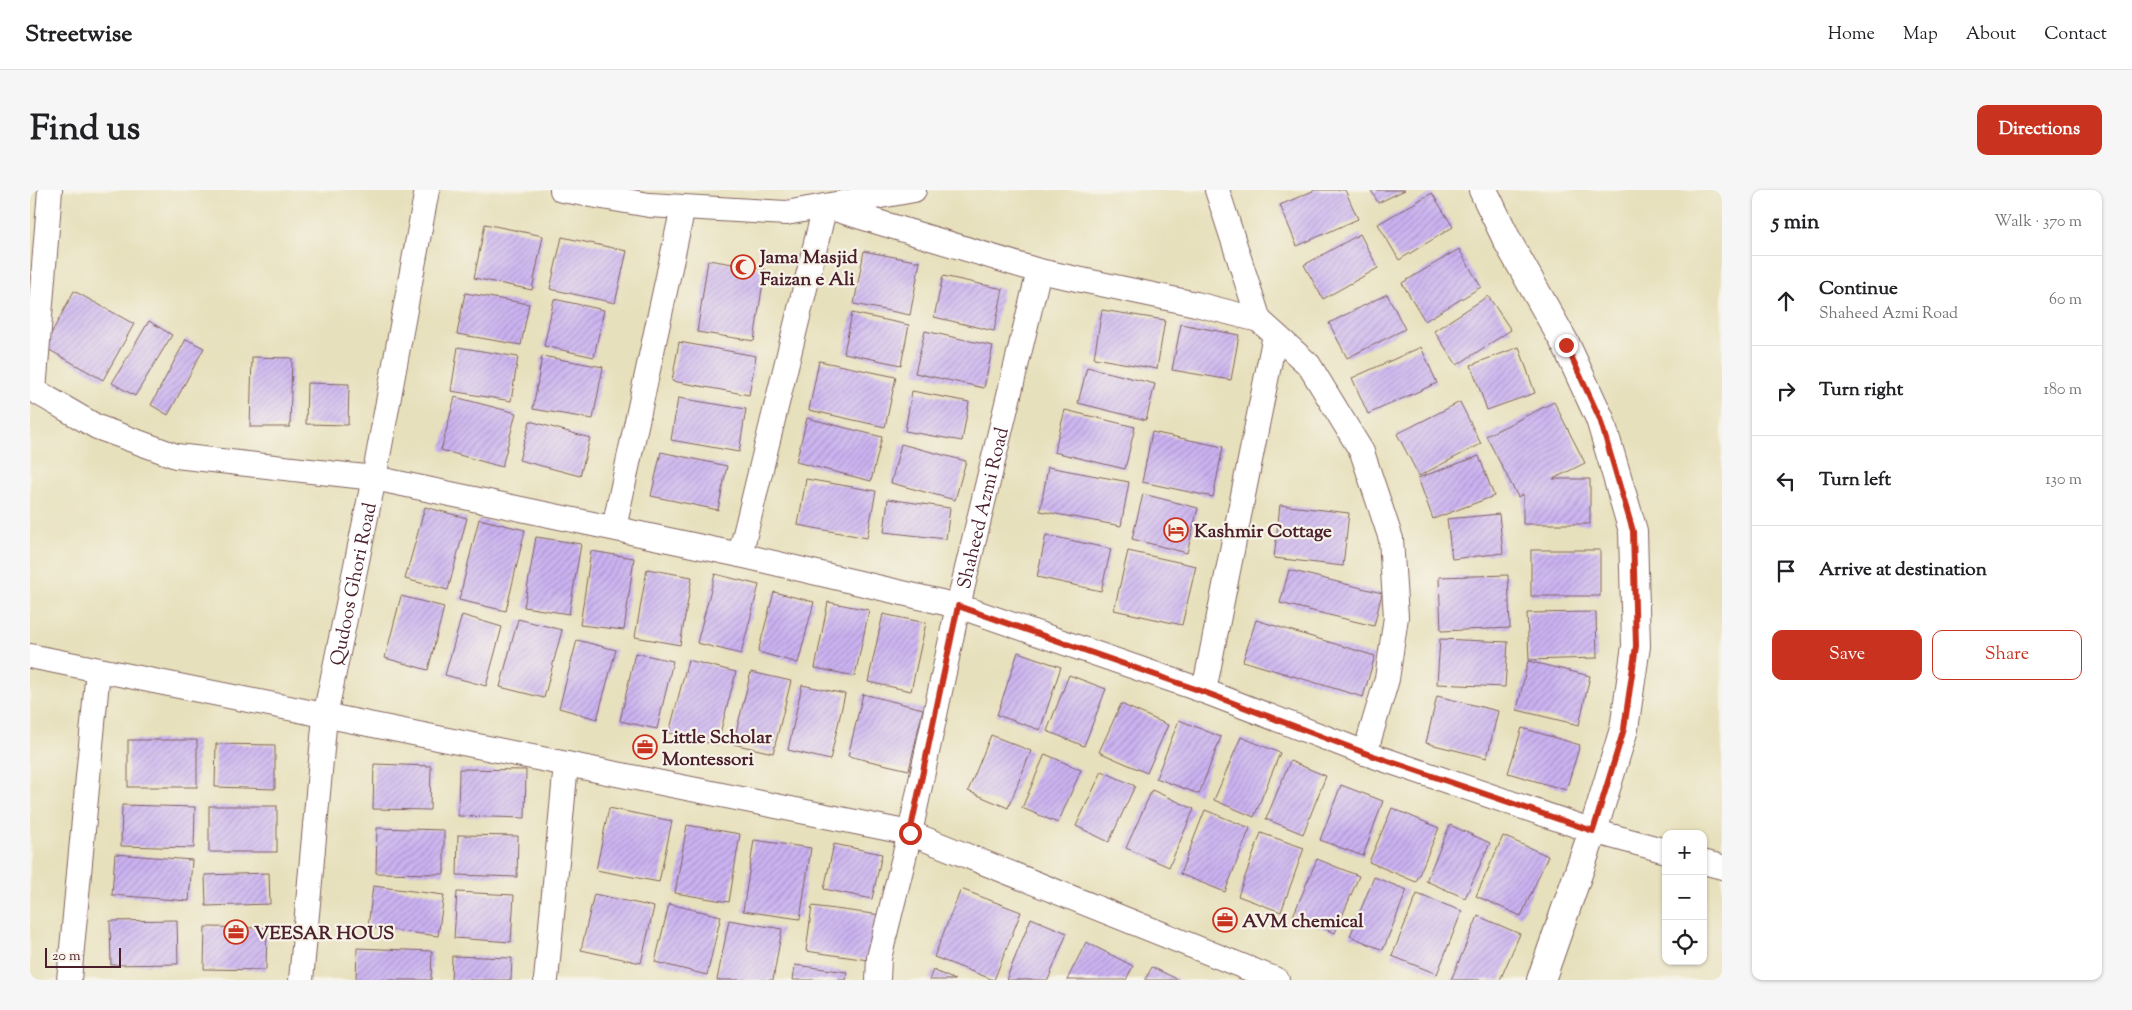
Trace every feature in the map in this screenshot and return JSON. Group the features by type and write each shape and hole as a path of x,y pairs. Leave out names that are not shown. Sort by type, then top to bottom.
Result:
{"street":[{"path":"50,190 32,389 97,427 176,456 374,478 740,555 958,606 1204,692 1365,753 1593,831 1662,850"},
{"name":"Qudoos Ghori Road","path":"301,980 325,716 374,478 427,190"},
{"path":"562,190 649,205 786,213 914,190"},
{"path":"1204,692 1267,328 1217,190"},
{"path":"1485,191 1508,242 1566,345 1600,419 1633,531 1636,646 1624,729 1593,831 1541,980"},
{"path":"825,206 1039,270 1196,304 1267,328 1308,366 1362,452 1391,539 1396,617 1387,679 1365,753"},
{"path":"740,555 825,206"},
{"path":"614,528 683,207"},
{"name":"Shaheed Azmi Road","path":"878,980 879,958 910,833 958,606 1039,270"},
{"path":"30,656 910,833 1277,980"},
{"path":"69,980 98,670"},
{"path":"546,980 566,764"},
{"path":"1707,863 1722,867"}],"building":[{"path":"1315,190 1345,190 1358,219 1297,246 1280,205"},
{"path":"1371,190 1405,190 1378,203"},
{"path":"1432,193 1453,227 1399,260 1378,224"},
{"path":"485,224 543,236 532,290 474,278"},
{"path":"1360,234 1378,268 1323,299 1304,265"},
{"path":"562,237 627,251 615,303 550,289"},
{"path":"1459,249 1481,287 1425,321 1402,283"},
{"path":"864,251 920,262 910,315 854,304"},
{"path":"708,260 765,269 754,341 697,332"},
{"path":"943,276 1003,289 994,331 934,317"},
{"path":"74,291 134,324 103,380 44,347"},
{"path":"465,293 529,304 521,345 457,334"},
{"path":"1387,294 1405,329 1347,358 1329,323"},
{"path":"1488,296 1511,330 1457,365 1434,331"},
{"path":"554,299 604,310 594,357 544,346"},
{"path":"1102,310 1165,320 1157,369 1094,358"},
{"path":"852,313 909,325 901,365 844,353"},
{"path":"149,321 172,335 135,396 112,383"},
{"path":"1181,324 1239,335 1231,380 1172,370"},
{"path":"925,331 993,346 984,388 915,373"},
{"path":"186,339 204,348 168,415 151,405"},
{"path":"679,342 756,356 749,395 672,381"},
{"path":"458,347 518,357 511,401 451,391"},
{"path":"1421,347 1437,383 1368,414 1352,378"},
{"path":"1519,347 1535,393 1487,410 1471,365"},
{"path":"542,356 603,367 593,419 533,409"},
{"path":"252,357 292,358 290,427 250,427"},
{"path":"819,361 896,377 885,427 809,410"},
{"path":"1087,367 1155,384 1146,420 1078,403"},
{"path":"307,383 349,384 348,425 306,424"},
{"path":"912,391 969,402 962,441 905,431"},
{"path":"455,397 516,413 502,467 441,450"},
{"path":"678,398 746,409 739,452 671,440"},
{"path":"1460,402 1481,444 1419,476 1397,434"},
{"path":"1554,402 1585,463 1553,479 1590,479 1590,524 1523,524 1523,494 1518,497 1486,436"},
{"path":"1065,410 1135,427 1125,469 1054,452"},
{"path":"807,418 882,437 871,481 796,462"},
{"path":"530,421 590,438 580,476 519,460"},
{"path":"1152,432 1223,447 1213,497 1142,482"},
{"path":"901,444 966,461 955,500 891,483"},
{"path":"661,452 727,466 718,510 651,496"},
{"path":"1479,456 1494,496 1433,519 1418,478"},
{"path":"1048,467 1129,482 1121,526 1040,511"},
{"path":"806,479 876,491 867,538 798,525"},
{"path":"1143,494 1198,508 1187,553 1132,539"},
{"path":"888,499 950,508 946,539 884,532"},
{"path":"1280,505 1349,513 1343,566 1274,558"},
{"path":"425,507 467,518 448,590 405,579"},
{"path":"1499,514 1503,553 1452,559 1447,519"},
{"path":"479,519 525,530 506,611 459,600"},
{"path":"1046,535 1111,549 1101,591 1037,577"},
{"path":"536,537 581,544 569,614 524,607"},
{"path":"1531,550 1600,550 1600,596 1531,596"},
{"path":"591,551 634,558 624,630 580,625"},
{"path":"1128,551 1196,566 1182,625 1114,610"},
{"path":"647,569 692,577 680,645 635,637"},
{"path":"1289,570 1382,593 1374,626 1280,603"},
{"path":"715,574 759,585 741,654 697,643"},
{"path":"1508,575 1510,628 1441,631 1439,577"},
{"path":"774,592 814,602 798,663 758,652"},
{"path":"401,596 444,607 428,670 385,658"},
{"path":"828,602 869,610 855,676 815,668"},
{"path":"1596,612 1597,658 1529,660 1527,613"},
{"path":"883,614 926,623 911,691 868,682"},
{"path":"462,615 502,627 486,686 445,675"},
{"path":"518,619 562,630 544,698 500,687"},
{"path":"1256,620 1375,656 1363,697 1243,661"},
{"path":"1440,639 1508,642 1505,687 1437,684"},
{"path":"577,640 616,650 597,719 559,708"},
{"path":"1018,652 1061,667 1040,730 997,715"},
{"path":"635,653 673,661 657,729 620,721"},
{"path":"688,660 736,672 717,745 669,733"},
{"path":"1528,661 1590,676 1579,725 1517,710"},
{"path":"751,672 791,681 773,753 733,744"},
{"path":"1069,675 1106,689 1084,746 1047,731"},
{"path":"802,685 845,694 830,760 788,750"},
{"path":"863,694 923,709 909,770 848,756"},
{"path":"1437,696 1498,711 1487,758 1426,743"},
{"path":"1121,704 1168,725 1147,773 1099,752"},
{"path":"1179,720 1221,737 1199,794 1156,778"},
{"path":"1522,728 1580,745 1566,790 1508,773"},
{"path":"991,735 1031,751 1008,808 968,791"},
{"path":"1241,737 1280,753 1254,817 1214,800"},
{"path":"128,740 197,740 197,787 128,787"},
{"path":"216,744 275,745 275,789 215,787"},
{"path":"1045,754 1081,770 1058,823 1022,808"},
{"path":"1290,761 1326,776 1303,834 1266,819"},
{"path":"374,764 431,766 430,810 373,809"},
{"path":"459,769 526,770 525,818 458,816"},
{"path":"1102,771 1135,786 1109,842 1076,826"},
{"path":"1341,785 1383,801 1363,856 1320,840"},
{"path":"1152,790 1194,809 1169,867 1126,848"},
{"path":"122,805 195,807 194,848 121,846"},
{"path":"209,806 277,806 277,852 209,852"},
{"path":"609,808 672,821 659,882 596,870"},
{"path":"1392,808 1439,828 1416,882 1369,862"},
{"path":"1205,810 1250,828 1225,892 1180,874"},
{"path":"687,825 740,834 729,902 675,893"},
{"path":"1450,825 1490,843 1465,898 1426,881"},
{"path":"377,828 444,830 444,874 376,873"},
{"path":"1261,833 1304,848 1281,912 1238,896"},
{"path":"458,835 518,836 517,877 457,875"},
{"path":"1503,836 1548,856 1521,916 1476,896"},
{"path":"754,840 811,848 800,919 743,911"},
{"path":"834,844 882,854 872,899 824,889"},
{"path":"115,854 192,860 189,901 112,895"},
{"path":"1317,859 1359,876 1335,933 1293,916"},
{"path":"269,873 270,904 206,906 205,875"},
{"path":"1374,877 1407,890 1383,950 1350,936"},
{"path":"373,886 444,895 438,936 368,927"},
{"path":"961,889 1021,912 994,980 934,957"},
{"path":"457,892 514,895 511,942 454,938"},
{"path":"594,894 654,907 641,963 581,950"},
{"path":"1417,894 1462,911 1437,974 1392,956"},
{"path":"669,904 721,916 707,975 655,962"},
{"path":"812,906 881,915 875,961 806,951"},
{"path":"1478,916 1520,934 1500,980 1451,980"},
{"path":"1031,918 1067,933 1048,980 1006,980"},
{"path":"177,920 178,964 111,965 110,921"},
{"path":"729,920 782,929 773,980 717,980"},
{"path":"205,927 267,928 266,970 204,969"},
{"path":"1086,942 1133,966 1126,980 1067,980"},
{"path":"357,948 432,951 431,980 356,980"},
{"path":"452,956 512,958 511,980 451,980"},
{"path":"795,965 847,972 846,980 793,980"},
{"path":"1152,967 1179,980 1145,980"},
{"path":"933,970 955,980 929,980"}],"place":[{"name":"Jama Masjid Faizan e Ali","path":"743,267"},
{"name":"Kashmir Cottage","path":"1176,530"},
{"name":"Little Scholar Montessori","path":"645,747"},
{"name":"AVM chemical","path":"1225,920"},
{"name":"VEESAR HOUS","path":"236,932"}],"route":[{"path":"910,833 958,606 1204,692 1365,753 1593,831 1624,729 1636,646 1633,531 1600,419 1566,345"}]}
